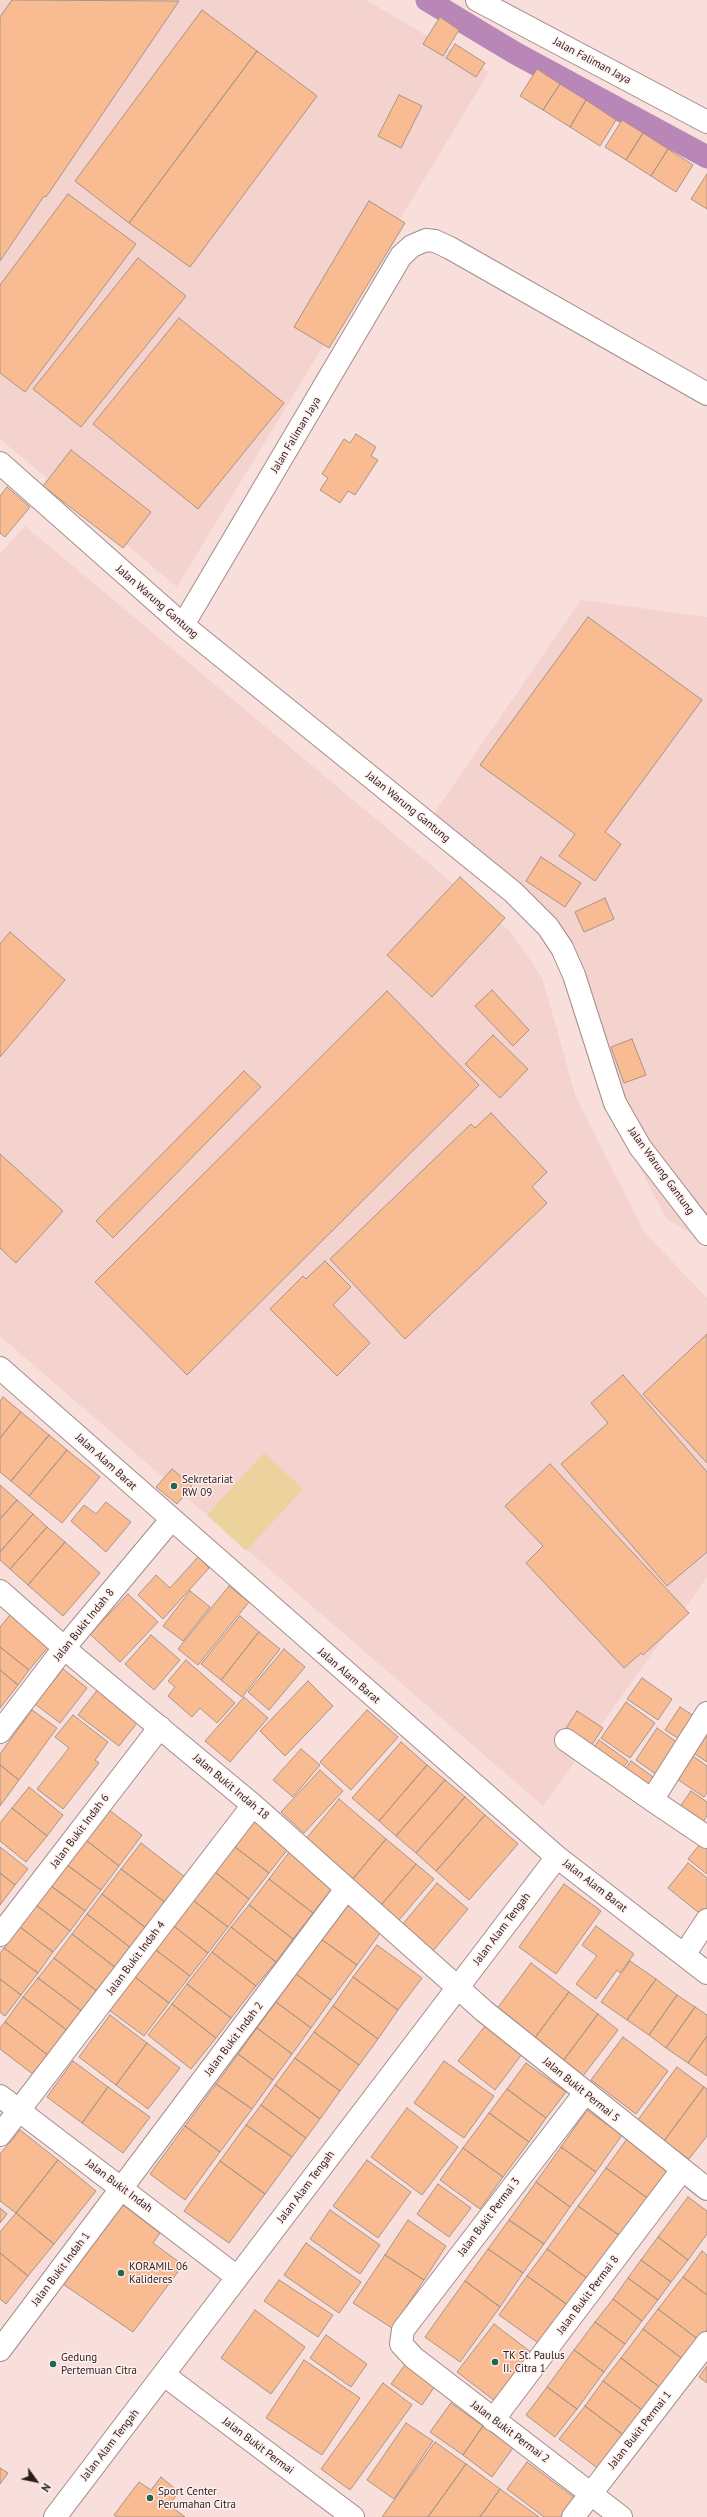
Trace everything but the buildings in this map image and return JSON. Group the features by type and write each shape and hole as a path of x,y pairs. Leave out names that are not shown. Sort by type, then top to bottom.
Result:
{"street":[{"name":"Jalan Faliman Jaya","path":"477,0 502,6 707,122"},
{"name":"Jalan Faliman Jaya","path":"183,626 401,256 412,246 426,240 435,241 450,248 707,394"},
{"name":"Jalan Warung Gantung","path":"0,462 183,626 513,892 548,927 562,948 574,975 614,1103 640,1147 707,1234"},
{"name":"Jalan Alam Barat","path":"0,1368 171,1520 557,1857 707,1973"},
{"name":"Jalan Bukit Indah 8","path":"0,1732 64,1648 171,1520"},
{"name":"Jalan Bukit Indah 18","path":"0,1591 64,1648 254,1805 457,1987"},
{"path":"652,1800 707,1713"},
{"name":"Jalan Bukit Indah 6","path":"0,1935 160,1727"},
{"path":"566,1740 707,1837"},
{"name":"Jalan Bukit Indah 4","path":"0,2135 254,1805"},
{"name":"Jalan Alam Tengah","path":"55,2517 557,1857"},
{"name":"Jalan Bukit Indah 2","path":"121,2188 346,1889"},
{"path":"684,1955 707,1920"},
{"name":"Jalan Bukit Permai 5","path":"457,1987 584,2093 707,2189"},
{"name":"Jalan Bukit Permai 3","path":"401,2344 403,2330 584,2093"},
{"name":"Jalan Bukit Indah","path":"0,2096 237,2277"},
{"name":"Jalan Bukit Permai 8","path":"493,2420 682,2170"},
{"name":"Jalan Bukit Indah 1","path":"0,2350 121,2188"},
{"name":"Jalan Bukit Permai 2","path":"401,2344 414,2358 621,2517"},
{"name":"Jalan Bukit Permai 1","path":"573,2517 707,2344"},
{"name":"Jalan Bukit Permai","path":"164,2375 352,2517"}],"shaded area":[{"path":"0,0 366,0 489,72 177,587 0,439"},
{"path":"25,526 510,931 542,977 576,1097 644,1232 707,1298 707,1577 543,1806 0,1336 0,554"},
{"path":"581,600 707,617 707,1244 666,1218 599,1090 571,975 533,917 428,822"},
{"path":"264,1453 303,1489 246,1551 207,1515"}],"waterway":[{"path":"427,0 515,53 707,157"}],"place":[{"name":"Sekretariat RW 09","path":"174,1486"},
{"name":"KORAMIL 06 Kalideres","path":"121,2273"},
{"name":"TK St. Paulus II. Citra 1","path":"495,2362"},
{"name":"Gedung Pertemuan Citra","path":"53,2364"},
{"name":"Sport Center Perumahan Citra","path":"150,2498"}]}
